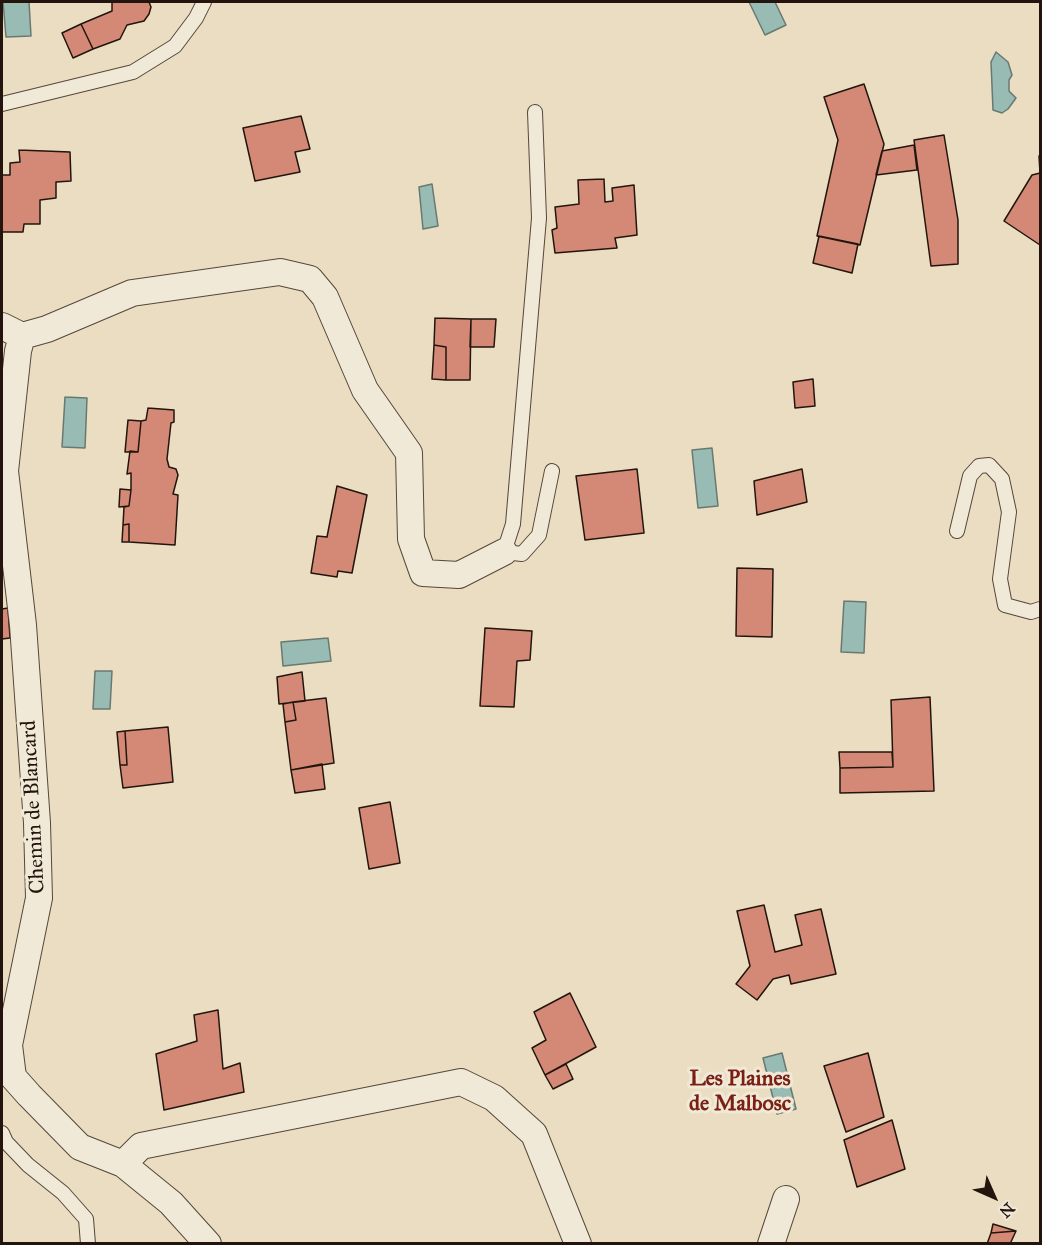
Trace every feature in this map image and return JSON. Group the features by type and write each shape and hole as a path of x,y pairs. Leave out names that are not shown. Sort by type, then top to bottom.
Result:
{"street":[{"path":"12,331 47,329 132,294 279,272 310,279 325,297 364,390 409,453 411,539 423,573 459,575 504,552"},
{"name":"Chemin de Blancard","path":"12,331 18,351 5,471 23,625 37,823 39,898 9,1045 7,1083 28,1095 80,1147 123,1164 171,1203 208,1244"},
{"path":"123,1164 141,1146 461,1082 494,1098 534,1134 578,1244"},
{"path":"771,1244 786,1199"}],"lane":[{"path":"2,104 133,72 175,46 196,18 204,2"},
{"path":"535,112 539,218 513,525 504,552 522,554 539,535 552,471"},
{"path":"957,531 970,476 979,466 989,465 1002,478 1009,512 1000,579 1005,605 1031,612 1041,609"},
{"path":"2,1133 6,1142 28,1165 63,1193 86,1219 88,1244"}],"water":[{"path":"3,2 29,2 31,36 6,37"},
{"path":"749,2 775,2 786,25 765,35"},
{"path":"996,52 1008,62 1012,75 1009,80 1009,91 1016,98 1002,113 993,110 991,62"},
{"path":"432,184 438,226 423,229 419,187"},
{"path":"65,397 87,398 85,448 62,447"},
{"path":"712,448 718,506 698,508 692,450"},
{"path":"844,601 866,602 864,653 841,652"},
{"path":"328,638 331,661 283,666 281,642"},
{"path":"95,671 112,671 110,709 93,709"},
{"path":"782,1053 796,1109 777,1114 763,1058"}],"building":[{"path":"112,2 149,2 151,7 144,21 127,25 120,39 93,49 81,24 112,11"},
{"path":"81,24 93,49 73,58 62,33"},
{"path":"864,84 884,144 860,245 817,236 838,140 824,97"},
{"path":"301,116 310,149 295,152 300,172 255,181 243,128"},
{"path":"944,135 958,220 958,264 931,266 914,140"},
{"path":"914,145 917,170 876,175 882,151"},
{"path":"19,150 70,152 71,181 56,182 56,198 40,200 40,224 24,224 23,232 2,232 2,175 10,175 10,163 20,162"},
{"path":"1040,173 1040,245 1004,221 1032,175"},
{"path":"604,179 605,202 613,201 612,188 634,185 637,235 615,238 617,248 555,253 552,230 557,228 555,207 579,204 578,180"},
{"path":"819,236 858,244 852,273 813,263"},
{"path":"435,318 471,319 470,380 446,380 446,347 434,345"},
{"path":"471,319 496,319 494,347 470,347"},
{"path":"434,345 446,347 446,380 432,379"},
{"path":"813,379 815,406 795,408 793,382"},
{"path":"148,408 174,410 167,459 169,467 176,469 178,475 173,494 178,495 175,545 129,542 129,524 123,525 124,507 129,506 131,490 131,473 127,474 130,451 138,452 141,421 146,420"},
{"path":"128,420 141,421 138,452 125,452"},
{"path":"637,469 644,533 585,540 576,476"},
{"path":"802,469 807,502 757,515 754,481"},
{"path":"337,486 367,495 352,573 338,571 337,577 311,573 317,536 327,537"},
{"path":"120,489 131,490 129,506 119,507"},
{"path":"129,524 129,542 122,542 123,525"},
{"path":"737,568 773,569 772,637 736,636"},
{"path":"8,608 10,638 2,639 2,609"},
{"path":"485,628 532,631 530,660 517,661 514,707 480,706"},
{"path":"302,672 305,701 279,704 277,677"},
{"path":"930,697 934,791 840,793 840,768 893,767 891,700"},
{"path":"326,698 334,763 291,770 285,722 296,720 293,702"},
{"path":"293,702 296,720 285,722 283,704"},
{"path":"168,727 173,782 123,788 120,765 127,765 125,731"},
{"path":"125,731 127,765 120,765 117,732"},
{"path":"839,752 892,752 893,767 840,768"},
{"path":"322,764 325,789 295,793 291,770"},
{"path":"390,802 400,863 369,869 359,808"},
{"path":"764,905 775,952 802,945 795,915 821,909 836,974 791,984 789,975 773,979 757,1000 736,984 750,966 737,911"},
{"path":"570,993 596,1047 545,1075 532,1048 546,1040 534,1012"},
{"path":"218,1010 223,1069 240,1063 244,1092 164,1110 156,1054 197,1041 194,1015"},
{"path":"868,1053 884,1117 846,1132 824,1066"},
{"path":"566,1064 573,1079 553,1089 545,1075"},
{"path":"892,1120 905,1169 857,1187 844,1140"},
{"path":"993,1224 1016,1231 991,1233"},
{"path":"1016,1231 1010,1244 987,1244 991,1233"}],"district":[{"name":"Les Plaines de Malbosc","path":"740,1092"}]}
